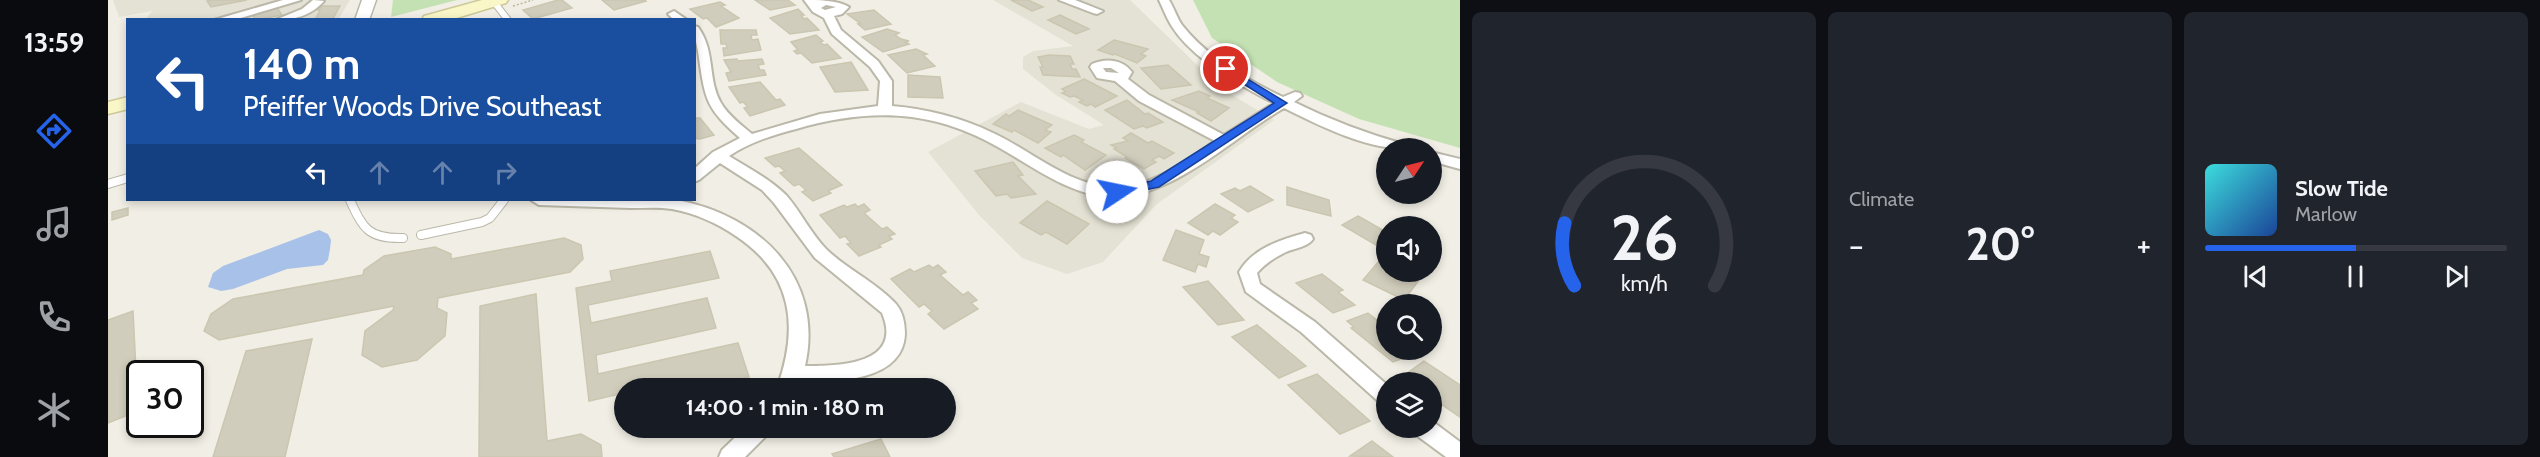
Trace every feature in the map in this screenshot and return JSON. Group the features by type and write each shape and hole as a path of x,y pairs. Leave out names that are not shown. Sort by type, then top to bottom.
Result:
{"main road":[{"path":"437,18 497,1"},
{"path":"108,108 126,104"}],"street":[{"path":"227,18 296,0"},
{"path":"306,0 321,0"},
{"path":"286,18 306,11 321,0"},
{"path":"363,18 369,0"},
{"path":"1064,0 1097,11"},
{"path":"1164,0 1165,6 1183,35 1234,75 1281,103 1376,138"},
{"path":"821,7 837,32 874,64 885,81 885,109"},
{"path":"696,31 701,37 698,45 700,60 715,104 748,138"},
{"path":"1119,78 1144,98 1224,140"},
{"path":"696,175 718,155 748,138 848,112 885,109 915,112 950,121 987,136 1060,176 1091,188 1117,192 1155,184 1295,96"},
{"path":"718,155 767,187 780,199 821,254 890,309 896,323 895,344 886,355 856,371 812,378"},
{"path":"1442,159 1460,164"},
{"path":"608,201 676,202 731,224 760,244 780,266 795,296 800,333 792,378"},
{"path":"1305,239 1278,247 1256,261 1248,272 1252,287 1308,327 1376,387"},
{"path":"730,457 749,438"},
{"path":"1438,438 1460,454"}],"lane":[{"path":"497,1 507,18"},
{"path":"108,184 126,179"},
{"path":"351,201 369,233 383,239 403,238"},
{"path":"421,235 482,222 490,218 503,201"}],"shaded area":[{"path":"113,0 350,0 339,18 147,18 152,11 119,17"},
{"path":"993,0 1130,0 1222,89 1274,120 1157,204 1103,262 1067,274 1022,258 979,215 928,152 1021,102 1089,129 1104,125 1056,95 1023,69 1023,57 1033,51 1073,46"}],"green space":[{"path":"393,0 457,0 391,17"},
{"path":"1193,0 1460,0 1460,148 1442,143 1442,138 1425,138 1359,119 1277,82 1212,38"}],"water":[{"path":"319,230 328,234 331,240 328,260 323,265 287,269 233,289 221,291 208,287 213,273 223,266"}],"building":[{"path":"247,0 211,7 207,1"},
{"path":"558,0 562,0 572,8 537,18 532,18 523,10"},
{"path":"602,0 645,0 646,1 614,10"},
{"path":"755,0 788,0 795,5 770,10"},
{"path":"1011,0 1028,0 1043,7 1032,11"},
{"path":"720,2 725,5 721,6 739,18 716,27 707,18 703,19 690,9"},
{"path":"322,6 340,6 333,18 316,18 320,10 318,10"},
{"path":"277,8 282,15 255,18 252,14"},
{"path":"798,9 804,15 801,15 804,19 807,18 819,30 790,34 770,18"},
{"path":"874,10 891,24 865,30 858,24 861,24 847,14"},
{"path":"1060,15 1089,29 1076,34 1048,20"},
{"path":"887,29 899,33 895,35 909,41 905,42 909,44 883,52 862,37"},
{"path":"720,30 756,30 757,35 751,35 752,40 758,39 761,50 724,56 723,48 727,48 726,44 721,44"},
{"path":"816,35 823,41 820,42 827,44 841,58 812,63 801,53 797,54 794,51 798,50 791,42"},
{"path":"1114,40 1148,49 1141,54 1146,56 1137,63 1098,50"},
{"path":"916,49 927,54 923,55 935,66 907,73 888,55"},
{"path":"1070,56 1074,64 1070,64 1072,69 1076,69 1080,77 1043,75 1040,67 1043,67 1038,57"},
{"path":"737,59 738,61 762,59 764,64 758,65 766,75 729,81 726,73 731,72 724,60"},
{"path":"851,62 868,90 835,92 820,67"},
{"path":"1168,65 1191,85 1161,89 1141,68"},
{"path":"908,75 940,77 943,98 908,97"},
{"path":"1084,79 1117,96 1095,107 1091,104 1087,106 1079,102 1083,100 1062,93 1066,92 1062,89"},
{"path":"760,82 776,100 780,99 785,105 750,116 744,108 748,107 743,102 740,103 729,87"},
{"path":"1199,91 1210,96 1207,98 1229,108 1211,121 1197,113 1199,112 1172,100"},
{"path":"1127,100 1145,114 1148,113 1163,122 1147,128 1143,126 1134,129 1105,110"},
{"path":"1018,110 1052,125 1045,130 1051,132 1038,143 1014,130 1012,132 993,124 1006,114 1009,116"},
{"path":"696,118 700,118 714,135 696,138"},
{"path":"1131,133 1148,143 1152,141 1174,153 1164,159 1159,156 1152,160 1156,162 1144,169 1125,158 1127,157 1111,145 1128,141 1123,138"},
{"path":"1074,135 1084,140 1081,142 1106,155 1085,170 1063,155 1061,157 1045,148"},
{"path":"799,148 842,185 813,201 802,192 806,190 799,184 794,186 780,173 785,171 779,166 775,167 765,158"},
{"path":"1013,162 1023,175 1018,176 1036,194 1011,198 1007,194 996,196 975,171"},
{"path":"1250,186 1273,200 1248,212 1221,194 1235,188 1240,191"},
{"path":"1287,187 1329,200 1331,216 1287,205"},
{"path":"1047,201 1089,224 1067,244 1046,232 1041,235 1020,223"},
{"path":"855,204 858,207 864,204 870,210 864,213 882,229 887,227 895,234 889,236 892,239 879,245 881,247 859,256 847,244 851,243 845,236 840,238 820,215 844,205 847,207"},
{"path":"1215,204 1235,215 1231,218 1238,222 1220,235 1213,231 1208,235 1188,223"},
{"path":"128,208 128,215 112,220 112,212"},
{"path":"1358,216 1376,226 1376,245 1342,225"},
{"path":"1176,230 1204,240 1199,254 1209,257 1206,267 1198,264 1195,272 1163,260"},
{"path":"564,238 581,245 583,259 570,272 438,298 437,308 447,313 445,336 417,360 382,367 362,355 365,331 393,310 394,306 219,340 204,331 211,314 233,299 363,275 364,270 384,256 435,247 451,254 451,259"},
{"path":"710,251 719,278 588,305 591,323 707,298 716,328 596,355 598,374 738,343 749,377 614,378 614,395 589,401 576,288 612,281 610,271"},
{"path":"929,265 933,268 938,265 946,272 940,275 963,295 968,292 977,300 971,303 978,309 944,329 928,314 932,311 924,304 919,307 891,279 910,269 914,272"},
{"path":"1376,265 1376,282 1418,282 1408,294 1392,294 1363,280"},
{"path":"1322,274 1343,290 1338,292 1355,305 1333,313 1296,283"},
{"path":"1208,281 1244,320 1218,325 1183,287"},
{"path":"536,294 547,441 581,434 601,445 602,457 479,457 480,306"},
{"path":"133,311 135,360 126,360 126,416 108,423 108,320"},
{"path":"1368,313 1376,319 1376,348 1351,328 1354,327 1347,321"},
{"path":"1257,325 1306,366 1279,378 1232,337"},
{"path":"312,339 285,457 213,457 246,351"},
{"path":"1424,361 1440,372 1409,372"},
{"path":"1442,373 1460,385 1460,417 1442,405"},
{"path":"1317,374 1370,421 1340,434 1288,385"},
{"path":"881,439 890,457 834,457 832,454"},
{"path":"1372,441 1393,457 1350,456"}],"route":[{"path":"1117,192 1155,184 1281,103 1226,69"}]}
